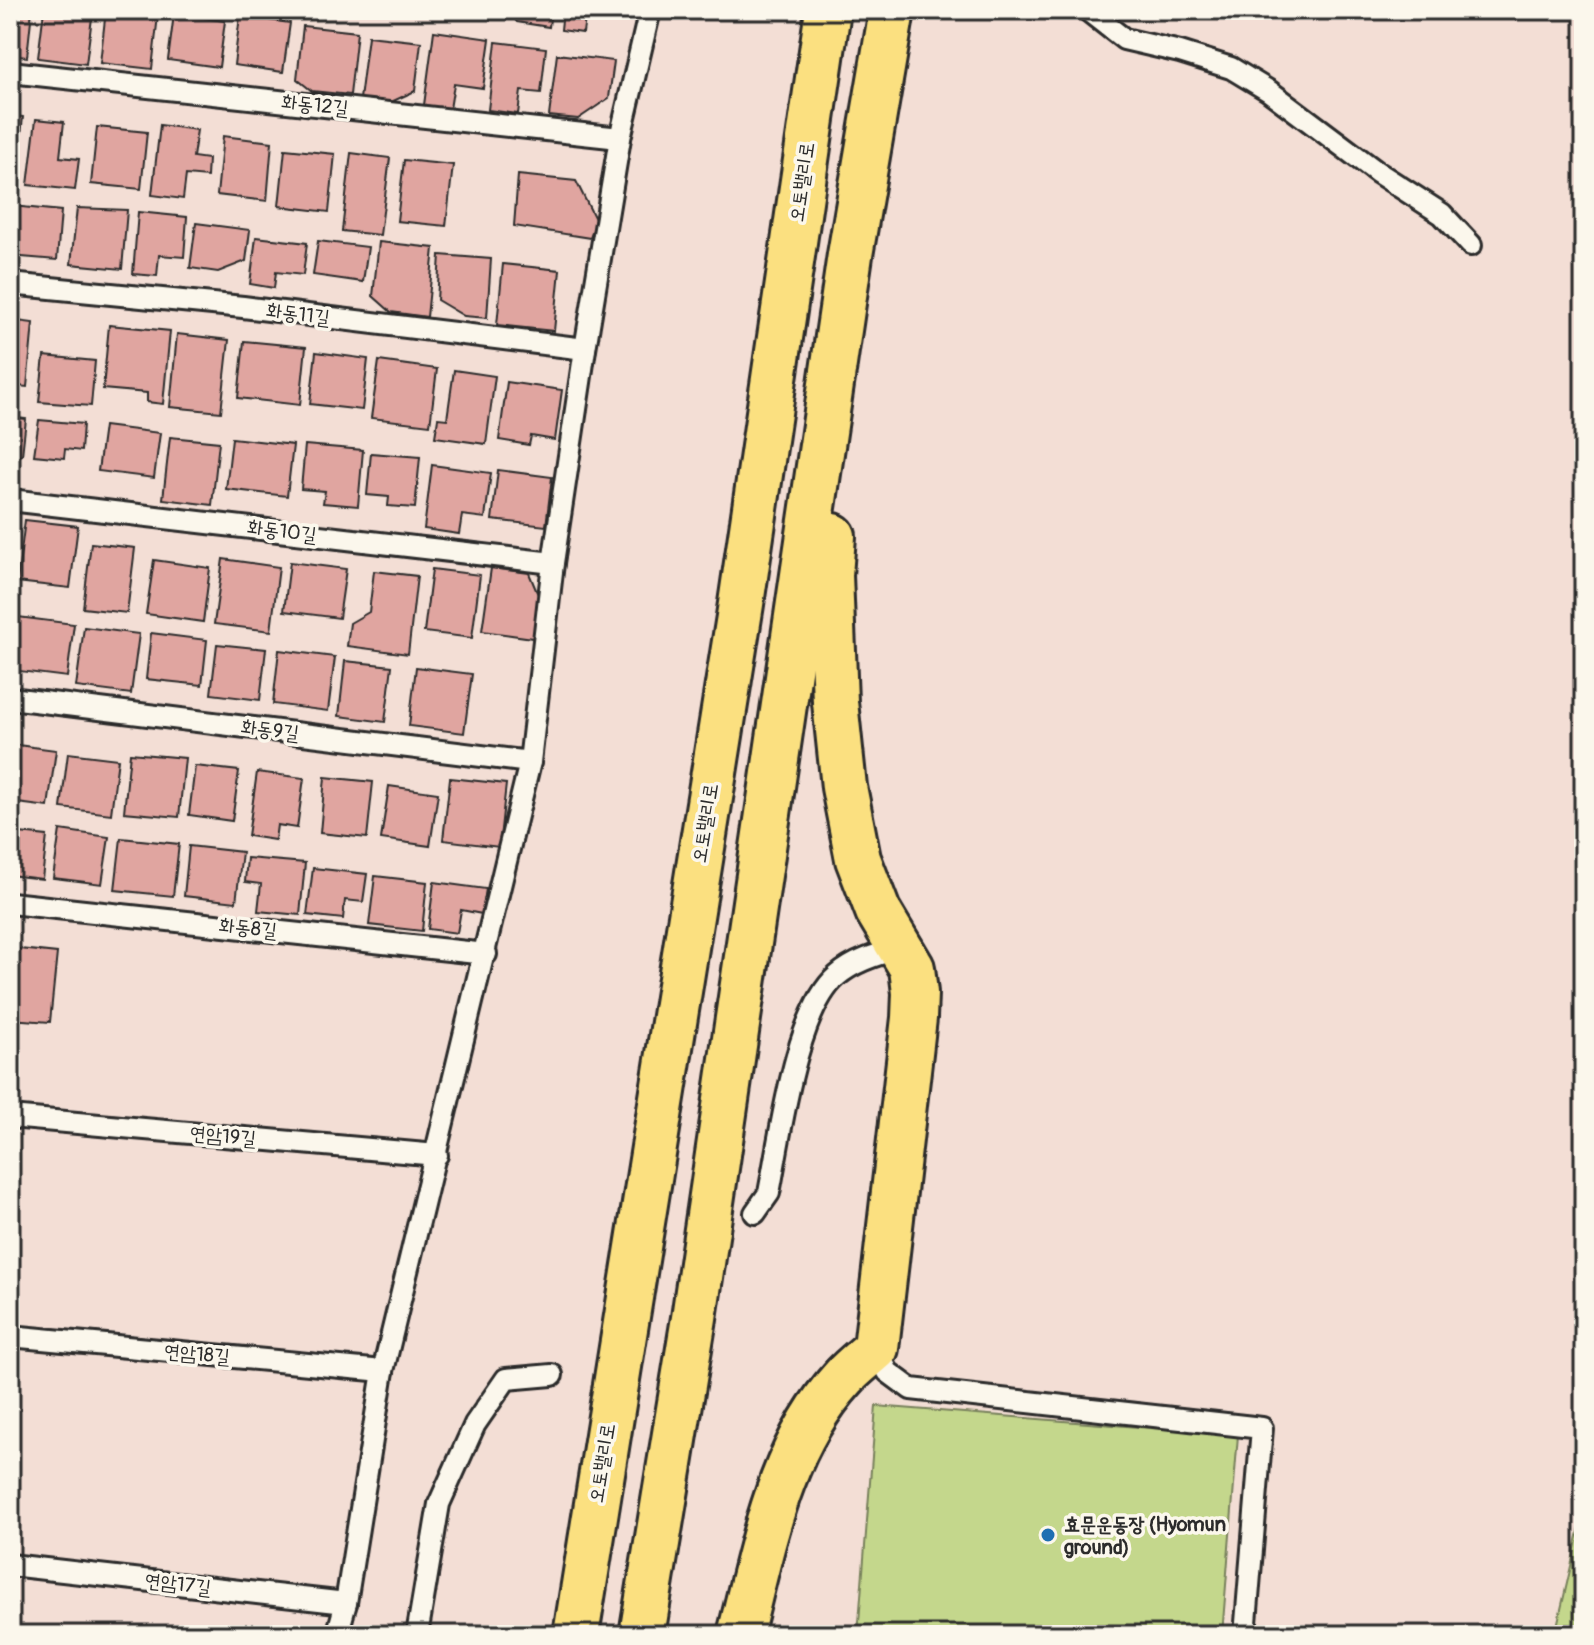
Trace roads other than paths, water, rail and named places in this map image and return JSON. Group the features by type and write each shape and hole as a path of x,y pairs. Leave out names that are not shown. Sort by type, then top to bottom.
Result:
{"highway":[{"name":"오토밸리로","path":"576,1635 741,604 828,10"},
{"path":"642,1635 696,1302 850,255 892,10"},
{"path":"740,1635 775,1500 791,1457 837,1386 876,1348 914,1018 912,968 878,911 858,859 844,787 835,702 830,575 850,255"}],"lane":[{"path":"337,1635 346,1603 383,1371 530,762 553,563 585,349 620,138 650,10"},
{"path":"1087,10 1124,39 1231,68 1269,91 1377,172 1442,214 1471,245"},
{"name":"화동12길","path":"10,72 620,138"},
{"name":"화동11길","path":"10,284 243,307 585,349"},
{"name":"화동10길","path":"10,500 553,563"},
{"name":"화동9길","path":"10,698 530,762"},
{"name":"화동8길","path":"10,903 486,954"},
{"path":"755,1213 769,1193 801,1037 814,1008 835,977 857,963 899,949"},
{"name":"연암19길","path":"10,1117 437,1155"},
{"name":"연암18길","path":"10,1336 383,1371"},
{"path":"876,1348 888,1372 911,1389 1262,1428 1245,1635"},
{"path":"417,1635 439,1504 475,1424 506,1379 552,1375"},
{"name":"연암17길","path":"10,1565 346,1603"}],"place":[{"name":"효문운동장 (Hyomun ground)","path":"1048,1535"}]}
